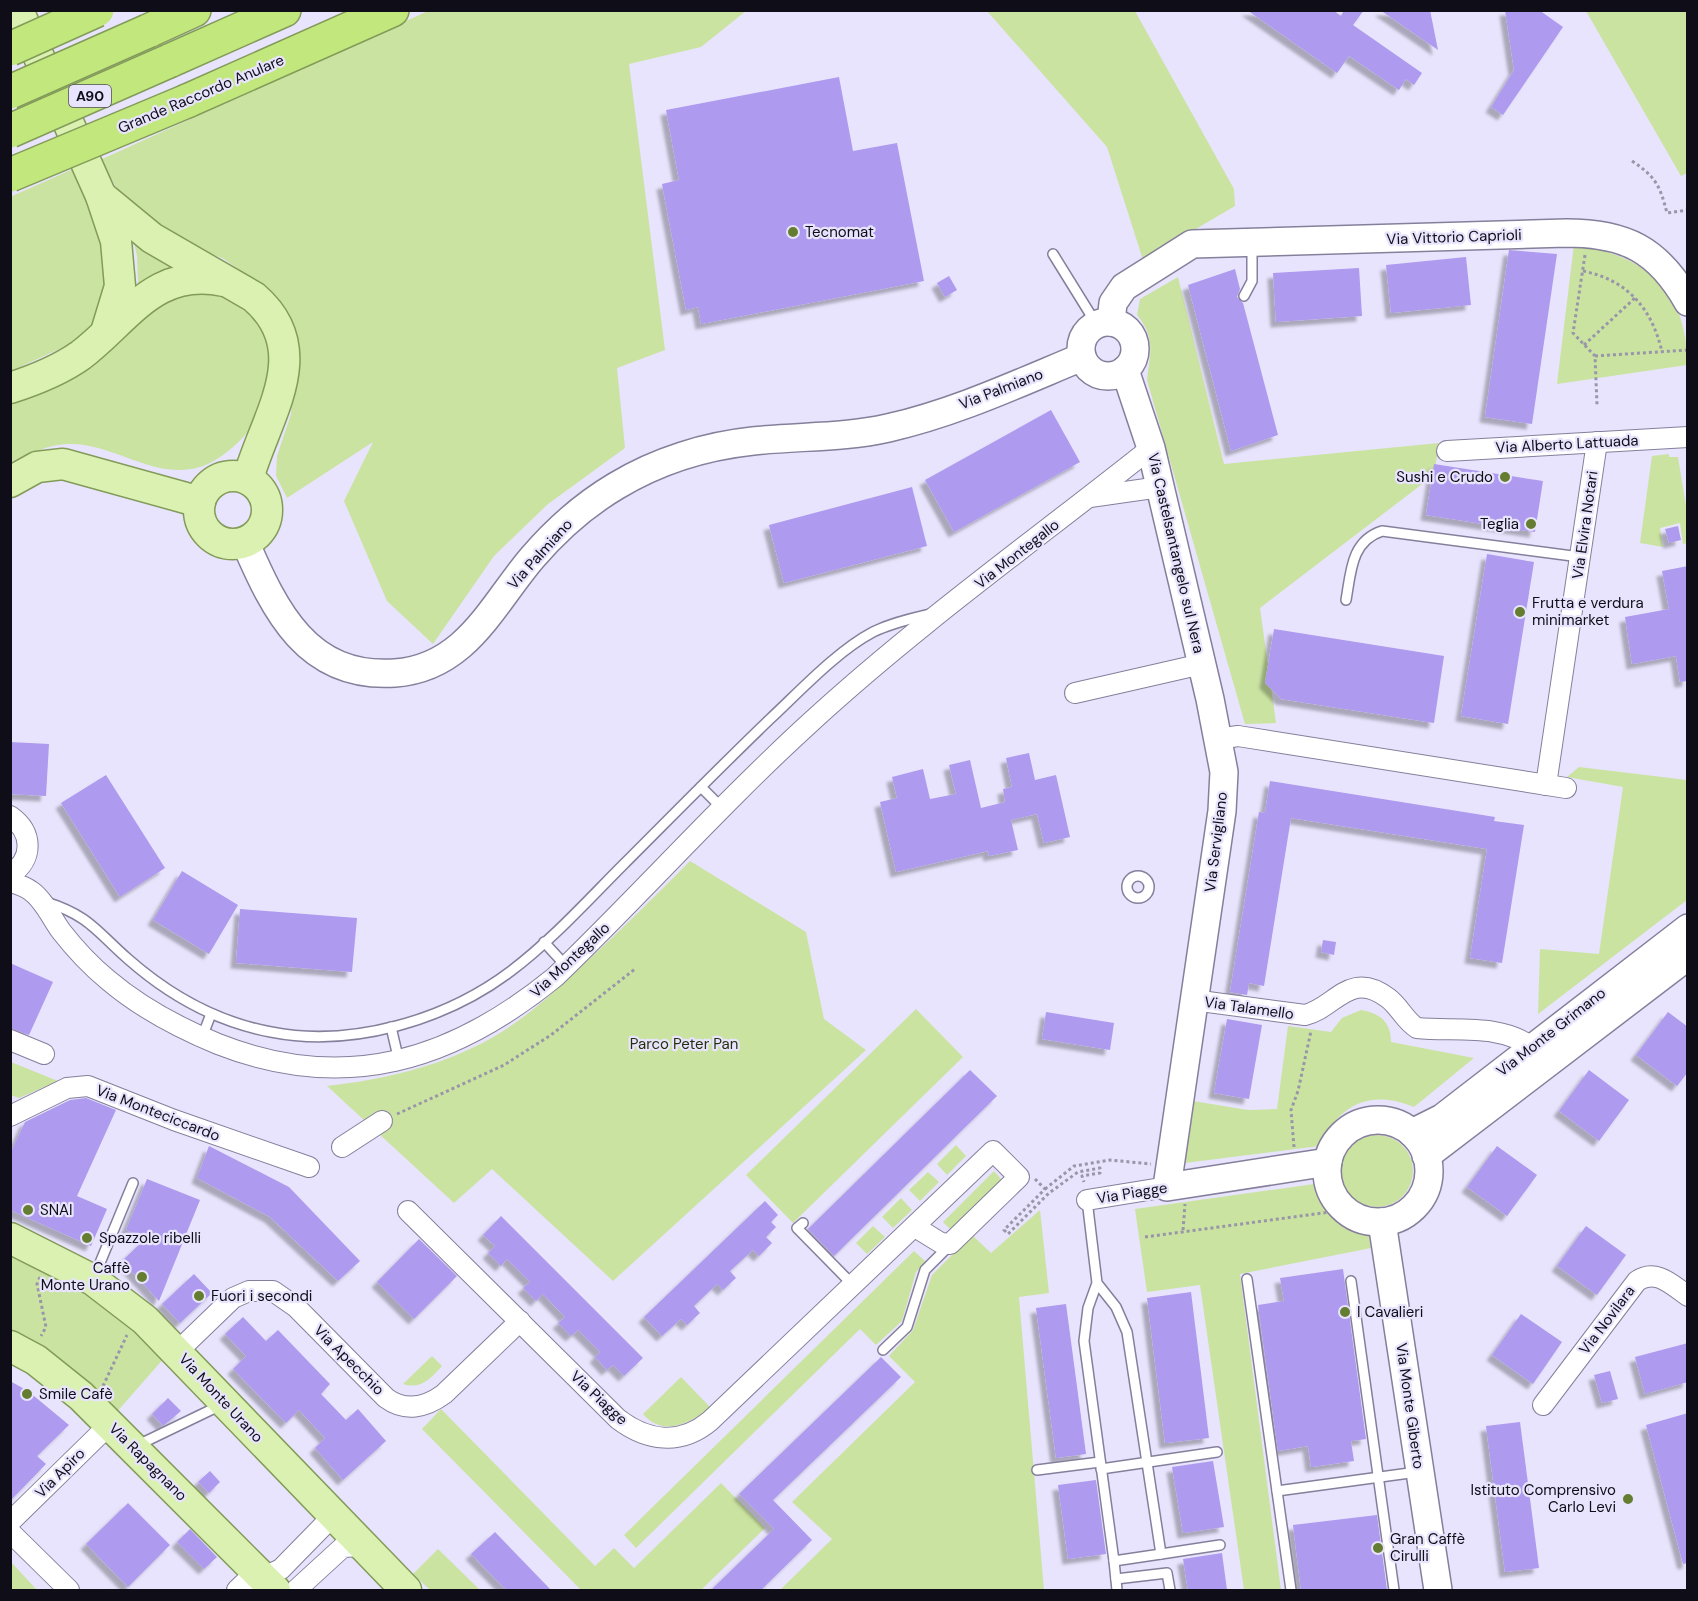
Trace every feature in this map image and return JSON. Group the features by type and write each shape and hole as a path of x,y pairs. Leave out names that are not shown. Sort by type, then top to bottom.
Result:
{"highway":[{"path":"10,49 97,10"},
{"name":"A90","path":"10,93 194,10"},
{"name":"A90","path":"10,131 284,10"},
{"name":"Grande Raccordo Anulare","path":"10,176 392,10"}],"main road":[{"path":"18,10 101,196 116,241 120,270 115,309 106,332"},
{"path":"101,196 152,238 241,288 267,309 278,324 282,339 282,390 257,448 248,479"},
{"path":"10,388 69,362 144,297 161,287 186,280 224,280"},
{"path":"10,482 37,466 63,464 200,502"},
{"path":"230,476 248,479 262,493 266,515 256,535 245,542 225,543 207,532 201,523 200,502 211,484 219,479 230,476"},
{"name":"Via Monte Urano","path":"10,1238 93,1280 140,1316 406,1590"},
{"name":"Via Rapagnano","path":"20,1351 77,1392 134,1447 256,1584"}],"street":[{"name":"Via Vittorio Caprioli","path":"1104,323 1113,303 1124,287 1192,244 1589,233 1620,239 1643,250 1670,275 1688,302"},
{"path":"1104,323 1127,330 1132,337 1134,355 1125,370 1109,376 1100,375 1086,365 1082,357 1082,340 1087,332 1104,323"},
{"name":"Via Palmiano","path":"245,542 278,612 310,648 332,661 358,670 383,673 413,670 438,661 462,647 477,631 533,556 558,530 598,497 645,471 679,457 731,444 851,435 900,425 983,397 1082,357"},
{"name":"Via Castelsantangelo sul Nera","path":"1125,370 1151,448 1218,739"},
{"name":"Via Alberto Lattuada","path":"1447,451 1688,437"},
{"name":"Via Elvira Notari","path":"1218,739 1239,736 1556,787 1580,557 1597,442"},
{"name":"Via Montegallo","path":"10,816 25,831 36,896 62,932 109,981 164,1019 250,1056 285,1065 353,1068 399,1061 446,1047 487,1025 532,996 566,966 722,807 828,706 944,610 1151,448"},
{"name":"Via Montegallo","path":"1090,497 1160,487"},
{"path":"1075,693 1202,664"},
{"name":"Via Servigliano","path":"1174,1185 1203,998 1222,811 1224,772 1218,739"},
{"path":"10,875 25,861 28,852"},
{"name":"Via Montegallo","path":"10,882 36,896"},
{"name":"Via Monte Grimano","path":"1412,1133 1442,1118 1688,928"},
{"name":"Via Monte Grimano","path":"1426,1156 1688,956"},
{"name":"Via Talamello","path":"1203,998 1305,1015 1345,992 1369,989 1387,997 1417,1028 1506,1034 1531,1047"},
{"path":"10,1040 44,1053"},
{"name":"Via Monteciccardo","path":"10,1116 67,1088 88,1086 174,1120 309,1167"},
{"path":"342,1147 382,1121"},
{"path":"1386,1121 1412,1133 1426,1156 1428,1181 1418,1203 1399,1218 1382,1222 1363,1220 1339,1204 1329,1184 1328,1162 1335,1145 1342,1136 1362,1123 1386,1121"},
{"name":"Via Piagge","path":"520,1321 621,1421 645,1435 668,1439 685,1436 706,1425 993,1151 1019,1177"},
{"name":"Via Piagge","path":"1087,1200 1328,1162"},
{"path":"915,1227 947,1245 953,1242 1019,1177"},
{"path":"408,1211 520,1321"},
{"name":"Via Monte Giberto","path":"1382,1222 1438,1590"},
{"name":"Via Novilara","path":"1543,1405 1636,1281 1646,1276 1658,1276 1688,1296"},
{"name":"Via Apecchio","path":"177,1352 233,1298 249,1292 273,1292 296,1307 386,1398 399,1406 413,1407 429,1403 444,1394 520,1321"},
{"name":"Via Apiro","path":"10,1522 110,1424"},
{"path":"256,1584 281,1569 326,1524 326,1508"},
{"path":"10,1532 69,1590"},
{"path":"296,1590 342,1547 362,1546"}],"lane":[{"path":"1244,296 1252,281 1252,242"},
{"path":"1053,254 1104,323"},
{"path":"1346,600 1354,555 1368,537 1382,531 1580,557"},
{"name":"Via Montegallo","path":"36,896 81,916 156,981 188,1003 243,1026 300,1036 338,1036 391,1027 435,1013 479,992 512,970 544,942 781,709 862,639 894,623 944,610"},
{"path":"700,788 722,807"},
{"path":"544,942 566,966"},
{"path":"202,1037 211,1014"},
{"path":"391,1027 399,1061"},
{"path":"93,1280 133,1183"},
{"path":"1087,1200 1097,1283 1088,1308 1084,1335 1117,1590"},
{"path":"803,1223 797,1228 853,1285"},
{"path":"883,1350 907,1327 925,1270 953,1242"},
{"path":"1247,1279 1291,1590"},
{"path":"1351,1281 1394,1590"},
{"path":"1097,1283 1116,1307 1127,1332 1161,1554"},
{"path":"134,1447 226,1403"},
{"path":"1037,1470 1148,1462 1217,1452"},
{"path":"1277,1491 1420,1472"},
{"path":"1114,1561 1220,1545"},
{"path":"1116,1579 1167,1573 1170,1590"}],"path":[{"path":"1632,161 1647,171 1660,185 1667,213 1688,210"},
{"path":"1589,233 1573,333 1595,356 1597,405"},
{"path":"1583,271 1602,275 1636,297 1649,313 1662,351"},
{"path":"1584,345 1636,297"},
{"path":"1595,356 1688,350"},
{"path":"382,1121 504,1065 551,1035 635,969"},
{"path":"1294,1151 1291,1110 1298,1091 1312,1026"},
{"path":"1019,1177 1027,1170 1045,1189 1074,1166 1110,1160 1174,1185 1183,1231"},
{"name":"Via Piagge","path":"1045,1189 1004,1230 1008,1234 1049,1193 1078,1172 1100,1168 1100,1173 1082,1176 1087,1200"},
{"path":"1145,1237 1330,1212"},
{"path":"20,1351 46,1327 36,1284 50,1257"},
{"path":"98,1396 132,1325"}],"green space":[{"path":"428,11 746,11 701,47 629,64 665,350 617,368 625,448 548,504 494,556 433,644 387,601 344,501 373,442 287,498 276,476 277,456 291,414 294,377 265,288 224,259 154,229 125,202 100,160"},
{"path":"987,11 1135,11 1234,189 1235,206 1143,260 1107,147"},
{"path":"1586,11 1687,11 1687,173 1681,176"},
{"path":"73,169 99,221 109,255 104,313 77,341 11,371 10,197"},
{"path":"133,238 184,264 138,284 137,256"},
{"path":"1574,244 1622,257 1641,267 1658,280 1670,296 1679,315 1685,338 1687,365 1557,384"},
{"path":"1178,277 1224,464 1439,443 1434,475 1260,608 1276,723 1245,724 1147,380 1150,346 1147,331 1137,315 1140,299"},
{"path":"218,289 257,321 266,336 269,355 268,379 260,413 251,428 231,449 208,464 183,470 150,465 84,445 67,444 45,448 11,462 11,402 162,297"},
{"path":"1669,454 1669,457 1678,457 1687,512 1687,543 1683,544 1680,523 1660,528 1663,547 1640,543 1652,456"},
{"path":"1579,767 1687,780 1687,900 1538,1014 1540,949 1599,954 1623,787 1567,777"},
{"name":"Parco Peter Pan","path":"690,861 806,932 824,1019 866,1050 613,1281 492,1169 454,1203 327,1086 364,1081 419,1068 455,1056 503,1031 559,987"},
{"path":"916,1009 963,1057 793,1223 746,1175"},
{"path":"1361,1010 1374,1013 1387,1024 1391,1042 1474,1058 1414,1107 1398,1102 1370,1100 1346,1110 1320,1146 1185,1163 1193,1101 1248,1110 1277,1109 1288,1026 1331,1032 1342,1018"},
{"path":"11,1062 58,1081 19,1098 11,1095"},
{"path":"1377,1135 1397,1141 1407,1151 1413,1171 1407,1191 1397,1201 1377,1207 1357,1201 1347,1191 1341,1171 1347,1151 1357,1141"},
{"path":"956,1145 966,1156 947,1175 937,1164"},
{"path":"994,1171 1002,1180 951,1230 943,1222"},
{"path":"928,1172 939,1182 920,1201 909,1190"},
{"path":"1314,1184 1330,1212 1345,1225 1369,1236 1371,1248 1240,1274 1281,1590 1244,1590 1200,1285 1147,1292 1135,1209"},
{"path":"901,1198 912,1210 893,1228 882,1217"},
{"path":"1040,1210 1049,1293 1019,1297 1044,1590 780,1590 832,1539 792,1502 915,1382 889,1356 913,1330 932,1275 972,1235 991,1253"},
{"path":"873,1226 885,1237 867,1254 856,1243"},
{"path":"914,1251 926,1262 916,1272 902,1321 876,1345 860,1329 636,1548 624,1535"},
{"path":"10,1253 78,1287 132,1325 165,1357 115,1414 11,1333"},
{"path":"432,1356 442,1366 434,1375 420,1384 403,1384"},
{"path":"681,1377 710,1407 676,1426 659,1425 651,1421 643,1414"},
{"path":"441,1409 595,1566 614,1548 634,1568 721,1483 765,1528 701,1590 581,1590 422,1429"},
{"path":"438,1549 480,1590 430,1590 413,1574"},
{"path":"11,1562 37,1590 11,1590"}],"building":[{"path":"1247,10 1333,10 1341,16 1344,10 1364,10 1353,25 1422,73 1414,85 1406,79 1399,90 1349,56 1337,73"},
{"path":"1380,10 1430,10 1438,50"},
{"path":"1505,10 1539,10 1563,27 1503,115 1491,107 1514,70"},
{"name":"Tecnomat","path":"839,77 853,151 897,143 924,281 701,324 698,307 686,310 662,184 679,180 666,110"},
{"path":"1509,250 1557,254 1532,424 1485,417"},
{"path":"1466,257 1471,305 1391,313 1386,265"},
{"path":"1359,268 1362,316 1276,322 1273,273"},
{"path":"1235,269 1240,289 1237,297 1243,303 1278,435 1231,451 1188,285"},
{"path":"949,276 957,290 945,297 937,283"},
{"path":"1051,410 1080,462 954,532 925,480"},
{"path":"1434,464 1543,481 1535,532 1426,515"},
{"path":"912,487 927,546 784,583 769,525"},
{"path":"1678,526 1681,540 1669,543 1665,529"},
{"path":"1487,554 1534,562 1508,724 1461,716"},
{"path":"1688,566 1688,681 1680,682 1676,656 1632,664 1625,617 1669,609 1662,571"},
{"path":"1274,629 1444,656 1434,723 1281,699 1265,683"},
{"path":"10,742 49,744 46,796 10,794"},
{"path":"1029,753 1035,780 1056,775 1070,837 1044,843 1037,814 1011,820 1018,850 989,856 988,851 896,872 880,802 897,798 892,777 923,769 930,799 956,794 949,765 970,760 981,808 1005,802 1003,789 1012,787 1006,758"},
{"path":"106,775 165,868 120,897 61,803"},
{"path":"1270,781 1495,817 1494,821 1524,825 1502,963 1470,958 1487,849 1291,818 1264,986 1249,983 1247,995 1230,992 1259,812 1265,813"},
{"path":"182,871 238,905 209,954 153,920"},
{"path":"240,909 357,918 352,972 236,963"},
{"path":"1323,940 1336,942 1334,955 1321,952"},
{"path":"10,963 53,982 29,1035 10,1028"},
{"path":"1046,1012 1114,1023 1110,1050 1042,1039"},
{"path":"1668,1012 1688,1027 1688,1072 1677,1086 1636,1055"},
{"path":"1227,1019 1262,1025 1249,1099 1214,1093"},
{"path":"970,1070 997,1096 834,1256 808,1229"},
{"path":"1589,1070 1629,1100 1599,1141 1559,1111"},
{"path":"86,1098 116,1110 77,1196 107,1209 91,1246 10,1210 10,1154 25,1122 70,1100"},
{"path":"209,1146 289,1187 360,1261 338,1281 270,1217 197,1178"},
{"path":"1497,1146 1537,1175 1507,1216 1467,1187"},
{"path":"147,1179 200,1200 159,1301 122,1261 146,1238 126,1230"},
{"path":"765,1201 778,1215 771,1222 776,1227 766,1237 772,1243 759,1256 753,1250 730,1271 736,1278 723,1290 717,1284 694,1306 700,1313 687,1325 681,1319 662,1336 644,1317"},
{"path":"501,1216 643,1358 624,1376 613,1365 607,1370 595,1357 600,1352 578,1330 571,1336 558,1323 565,1317 543,1294 536,1301 523,1288 530,1282 507,1259 501,1266 488,1253 495,1246 483,1235"},
{"path":"1586,1226 1626,1255 1597,1295 1557,1266"},
{"path":"419,1239 457,1276 414,1319 377,1282"},
{"path":"1343,1269 1366,1439 1351,1441 1354,1461 1311,1467 1308,1446 1278,1451 1258,1305 1284,1301 1280,1278"},
{"path":"194,1274 212,1293 180,1323 162,1304"},
{"path":"1191,1292 1209,1438 1165,1443 1147,1298"},
{"path":"1066,1304 1086,1454 1056,1458 1036,1308"},
{"path":"1521,1314 1562,1342 1533,1384 1492,1355"},
{"path":"243,1317 266,1341 278,1330 330,1384 321,1394 346,1420 358,1409 386,1441 343,1480 315,1448 325,1438 299,1410 286,1423 233,1369 246,1356 225,1334"},
{"path":"1688,1343 1688,1382 1645,1394 1635,1357"},
{"path":"881,1357 901,1377 773,1500 812,1540 761,1590 711,1590 774,1529 739,1494"},
{"path":"1610,1371 1618,1399 1602,1403 1594,1375"},
{"path":"10,1381 28,1391 69,1425 37,1456 46,1464 10,1501"},
{"path":"168,1398 181,1411 163,1426 152,1414"},
{"name":"Istituto Comprensivo Carlo Levi","path":"1688,1413 1688,1563 1683,1564 1646,1425"},
{"path":"1520,1422 1539,1568 1505,1572 1486,1426"},
{"path":"1213,1461 1224,1527 1183,1533 1172,1467"},
{"path":"210,1471 220,1482 209,1493 198,1482"},
{"path":"1096,1480 1106,1554 1068,1559 1058,1485"},
{"path":"128,1503 170,1545 128,1587 86,1544"},
{"path":"1377,1515 1387,1590 1301,1590 1293,1525"},
{"path":"190,1529 217,1557 204,1569 177,1542"},
{"path":"495,1532 551,1590 506,1590 471,1554"},
{"path":"1222,1553 1227,1590 1188,1590 1183,1559"}],"place":[{"name":"Tecnomat","path":"793,232"},
{"name":"Sushi e Crudo","path":"1505,477"},
{"name":"Teglia","path":"1531,524"},
{"name":"Frutta e verdura minimarket","path":"1520,612"},
{"name":"SNAI","path":"28,1210"},
{"name":"Spazzole ribelli","path":"87,1238"},
{"name":"Caffè Monte Urano","path":"142,1277"},
{"name":"Fuori i secondi","path":"199,1296"},
{"name":"I Cavalieri","path":"1345,1312"},
{"name":"Smile Cafè","path":"27,1394"},
{"name":"Istituto Comprensivo Carlo Levi","path":"1628,1499"},
{"name":"Gran Caffè Cirulli","path":"1378,1548"}]}
